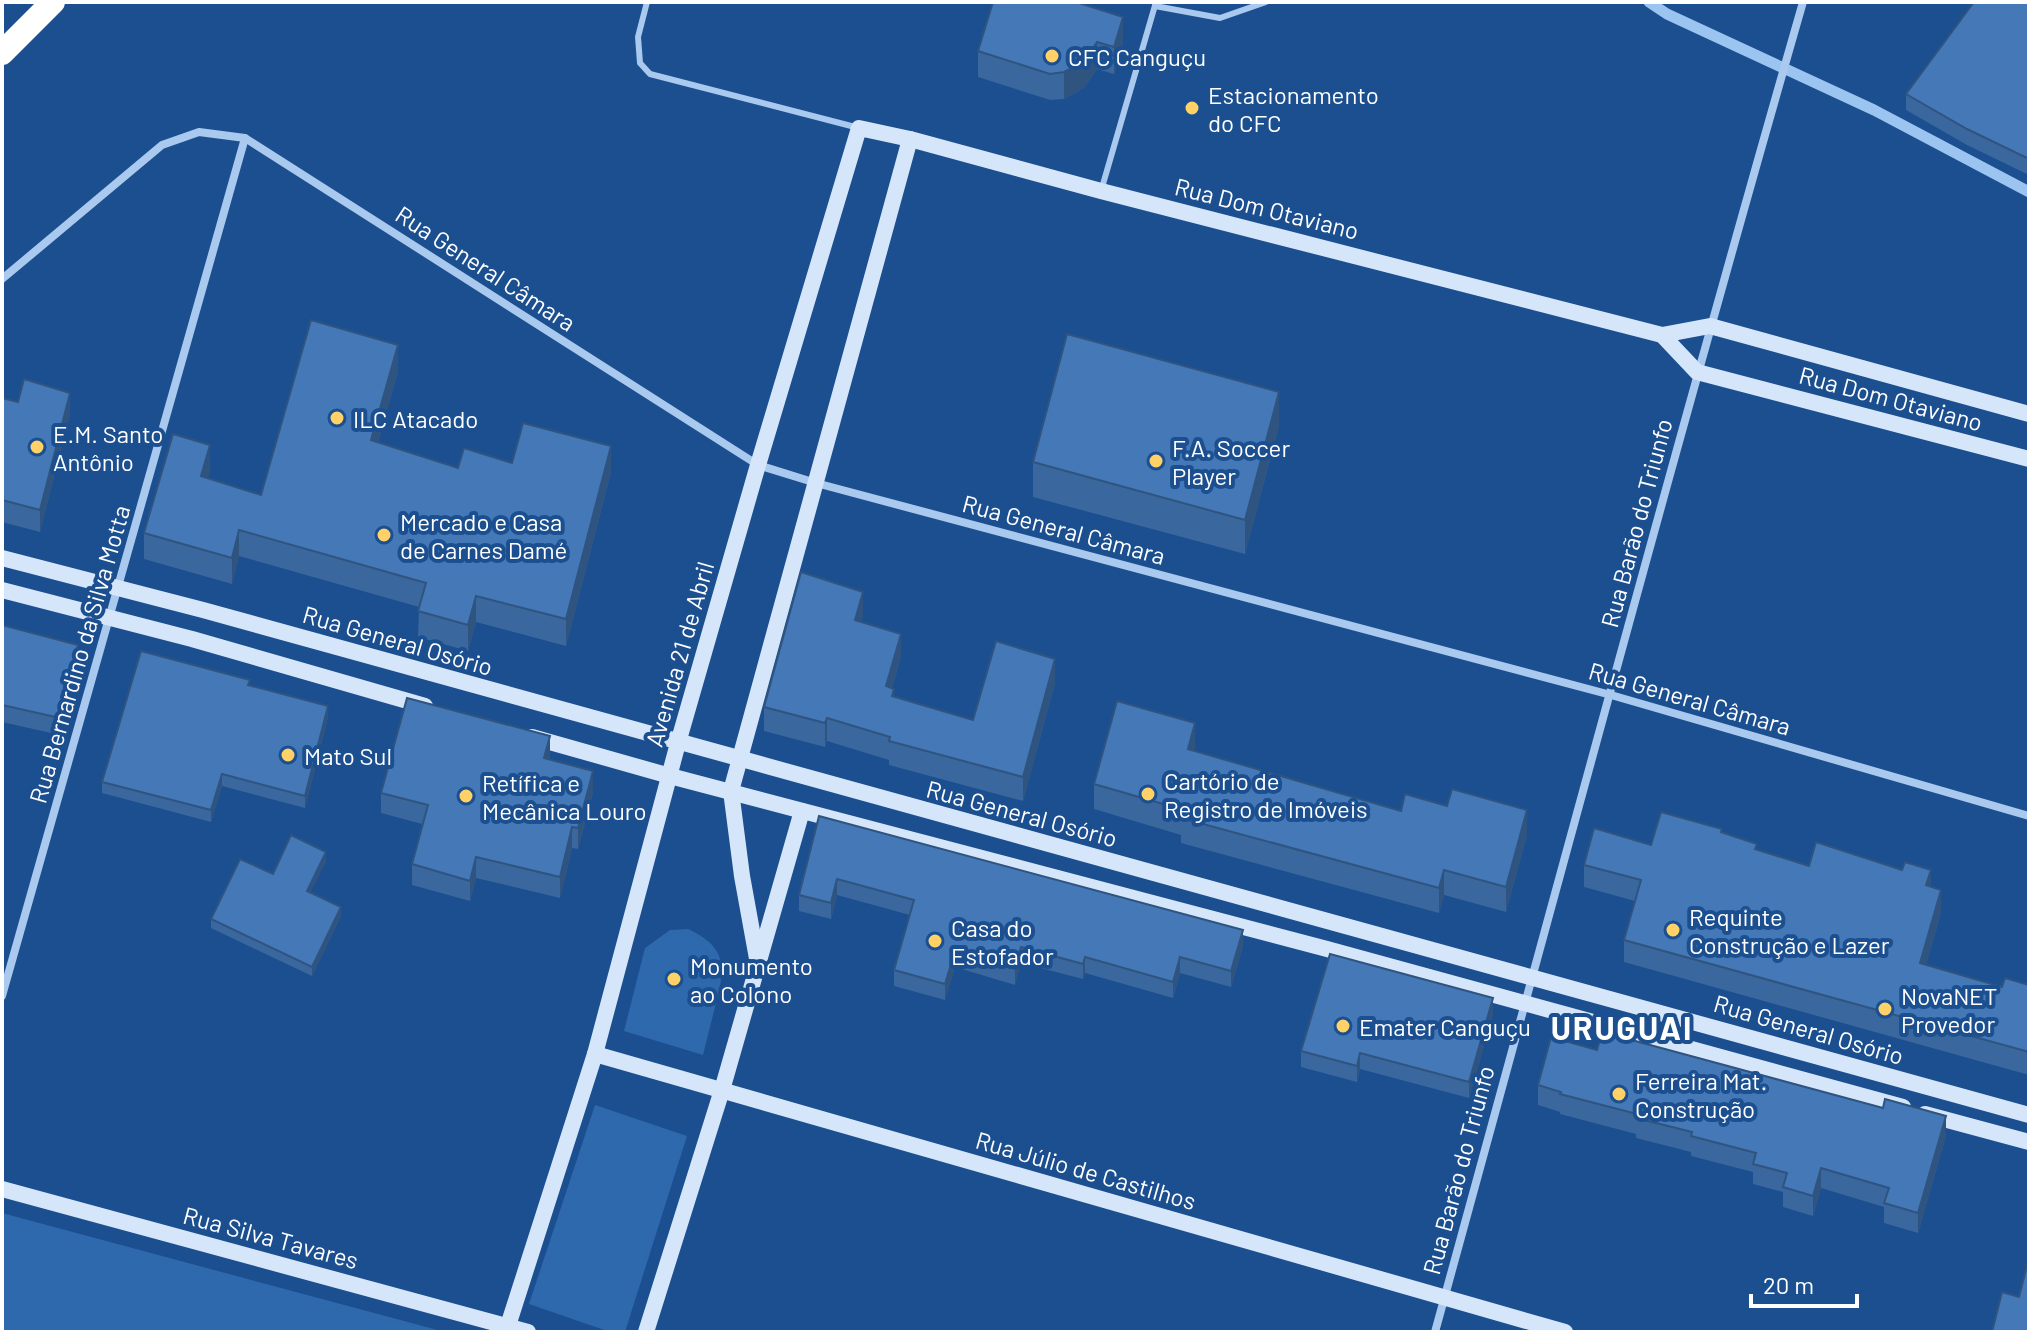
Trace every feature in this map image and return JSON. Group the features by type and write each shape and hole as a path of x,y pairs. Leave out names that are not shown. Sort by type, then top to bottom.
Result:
{"highway":[{"path":"2,53 53,2"}],"street":[{"name":"Rua Barão do Triunfo","path":"1435,1332 1697,372 1803,2"},
{"name":"Rua Dom Otaviano","path":"859,128 1662,335 1710,326 2029,414"},
{"name":"Avenida 21 de Abril","path":"507,1329 595,1054 678,743 859,128"},
{"name":"Rua General Câmara","path":"2,279 162,145 199,132 245,138 758,465 1611,695 2029,816"},
{"name":"Rua Bernardino da Silva Motta","path":"2,996 245,138"},
{"path":"758,964 731,791 910,139"},
{"path":"1662,335 1697,372"},
{"name":"Rua Dom Otaviano","path":"1697,372 2029,459"},
{"name":"Rua General Osório","path":"2,558 203,610 2029,1115"},
{"path":"2,590 192,639 446,712"},
{"name":"Rua General Osório","path":"521,734 1327,949 2029,1142"},
{"path":"646,1332 722,1090 802,811"},
{"name":"Rua Júlio de Castilhos","path":"595,1054 1565,1332"},
{"name":"Rua Silva Tavares","path":"2,1189 507,1329 528,1332"}],"lane":[{"path":"647,2 638,37 640,63 650,74 859,128"},
{"path":"1101,191 1156,4 1220,18 1266,2"}],"shaded area":[{"path":"688,929 711,944 721,961 721,981 703,1055 624,1031 645,948 670,930"},
{"path":"595,1105 687,1136 625,1332 610,1332 529,1304"},
{"path":"2,1213 445,1332 2,1332"}],"building":[{"path":"993,2 1076,2 1123,17 1114,47 1097,42 1084,62 1064,72 1050,74 978,51"},
{"path":"1974,2 2029,2 2029,159 1967,129 1906,94"},
{"path":"311,320 398,345 371,440 458,468 464,448 512,463 523,423 611,446 566,619 476,596 468,625 418,611 426,583 239,530 232,558 144,533 173,434 210,445 201,476 261,495"},
{"name":"F.A. Soccer Player","path":"1067,334 1279,392 1245,520 1033,462"},
{"name":"E.M. Santo Antônio","path":"24,379 70,393 40,510 2,500 2,398 18,402"},
{"path":"801,572 863,592 855,620 901,634 886,686 894,689 892,696 973,720 996,641 1055,659 1023,777 889,741 890,737 827,718 825,723 764,707"},
{"path":"2,625 78,645 60,718 2,705"},
{"path":"141,651 250,680 248,685 328,706 305,796 222,774 211,810 102,782"},
{"path":"407,698 550,736 544,758 593,771 578,828 572,827 560,877 476,857 470,881 412,864 428,805 381,793"},
{"path":"1117,701 1195,723 1188,749 1401,811 1405,794 1447,806 1452,789 1527,810 1506,887 1444,870 1439,888 1181,818 1184,810 1094,784"},
{"path":"1661,812 1722,829 1721,832 1757,844 1755,849 1809,866 1816,842 1902,870 1905,862 1931,870 1926,885 1941,890 1920,963 2002,987 2005,978 2029,985 2029,1052 1624,940 1641,880 1584,865 1594,828 1651,845"},
{"path":"819,816 1243,930 1231,971 1180,957 1173,982 1085,957 1083,964 1021,947 1015,969 955,951 945,984 894,970 914,900 837,879 831,903 799,895"},
{"path":"291,835 326,852 307,891 341,907 312,967 211,919 240,859 273,874"},
{"path":"1330,954 1493,998 1469,1082 1360,1053 1357,1066 1301,1051"},
{"path":"1602,1032 1883,1108 1885,1099 1946,1116 1918,1213 1884,1203 1889,1188 1821,1168 1813,1196 1783,1187 1787,1173 1753,1164 1756,1153 1691,1136 1692,1132 1636,1118 1637,1114 1560,1094 1538,1085 1551,1037 1597,1050"},
{"path":"2029,1258 2029,1332 1992,1332 2002,1292 2019,1297"}],"waterway":[{"path":"1649,2 1667,14 1874,110 2029,192"}],"place":[{"name":"CFC Canguçu","path":"1052,56"},
{"name":"Estacionamento do CFC","path":"1192,108"},
{"name":"ILC Atacado","path":"337,418"},
{"name":"E.M. Santo Antônio","path":"37,447"},
{"name":"F.A. Soccer Player","path":"1156,461"},
{"name":"Mercado e Casa de Carnes Damé","path":"384,535"},
{"name":"Mato Sul","path":"288,755"},
{"name":"Cartório de Registro de Imóveis","path":"1148,794"},
{"name":"Retífica e Mecânica Louro","path":"466,796"},
{"name":"Requinte Construção e Lazer","path":"1673,930"},
{"name":"Casa do Estofador","path":"935,941"},
{"name":"Monumento ao Colono","path":"674,979"},
{"name":"NovaNET Provedor","path":"1885,1009"},
{"name":"Emater Canguçu","path":"1343,1026"},
{"name":"Ferreira Mat. Construção","path":"1619,1094"}],"district":[{"name":"URUGUAI","path":"1622,1027"}]}
